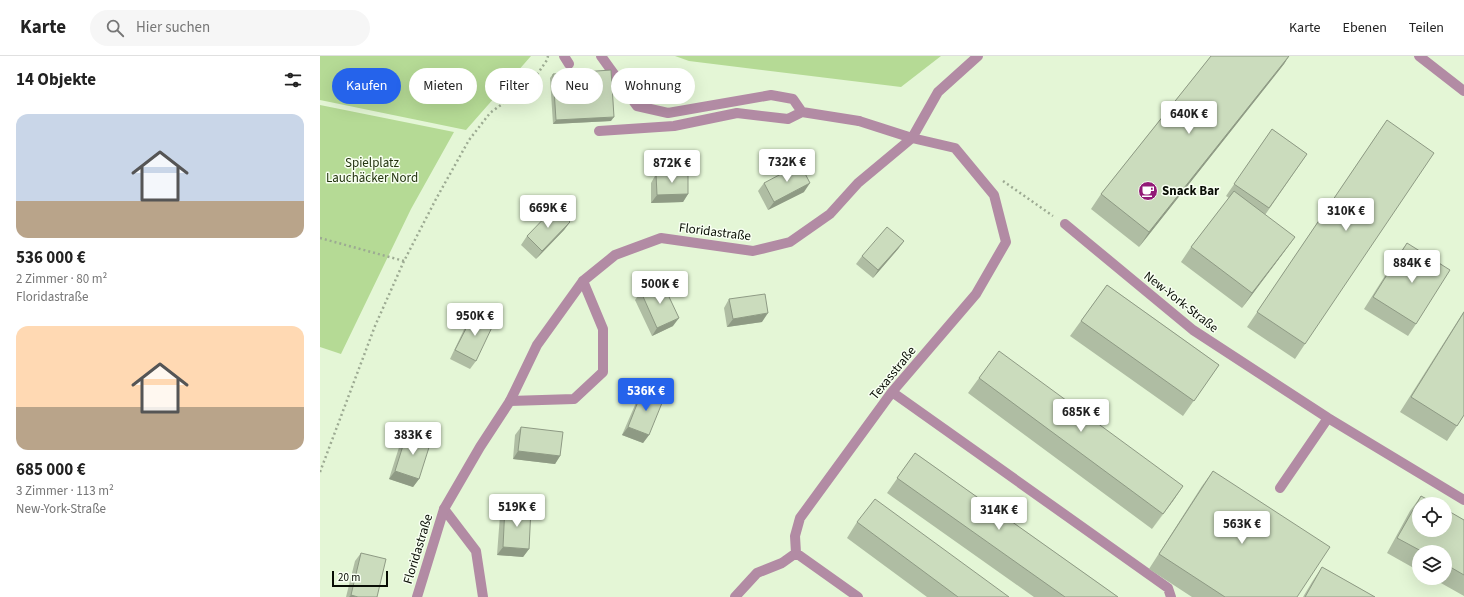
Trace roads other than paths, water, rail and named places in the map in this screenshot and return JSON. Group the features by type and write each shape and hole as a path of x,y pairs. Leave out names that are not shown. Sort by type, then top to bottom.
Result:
{"street":[{"path":"601,56 637,106 668,113 771,95 793,99 802,112"},
{"path":"599,130 674,126 737,113 788,119 802,112 859,121 912,138 938,92 978,56"},
{"path":"1420,56 1464,91"},
{"name":"Texasstraße","path":"796,553 795,536 800,518 892,392 976,294 1006,242 994,195 955,148 912,138"},
{"name":"Floridastraße","path":"417,597 444,509 480,447 510,401 537,345 583,281 615,255 662,238 753,251 790,242 830,214 858,183 912,138"},
{"name":"New-York-Straße","path":"1065,224 1193,330 1328,418 1464,500"},
{"path":"510,401 574,399 603,372 603,329 583,281"},
{"path":"892,392 1168,588 1171,597"},
{"path":"1280,488 1328,418"},
{"name":"Floridastraße","path":"444,509 476,551 483,597"},
{"path":"735,597 757,573 782,563 796,553 858,597"}],"place":[{"name":"Snack Bar","path":"1148,191"}],"park label":[{"name":"Spielplatz Lauchäcker Nord","path":"372,170"}]}
